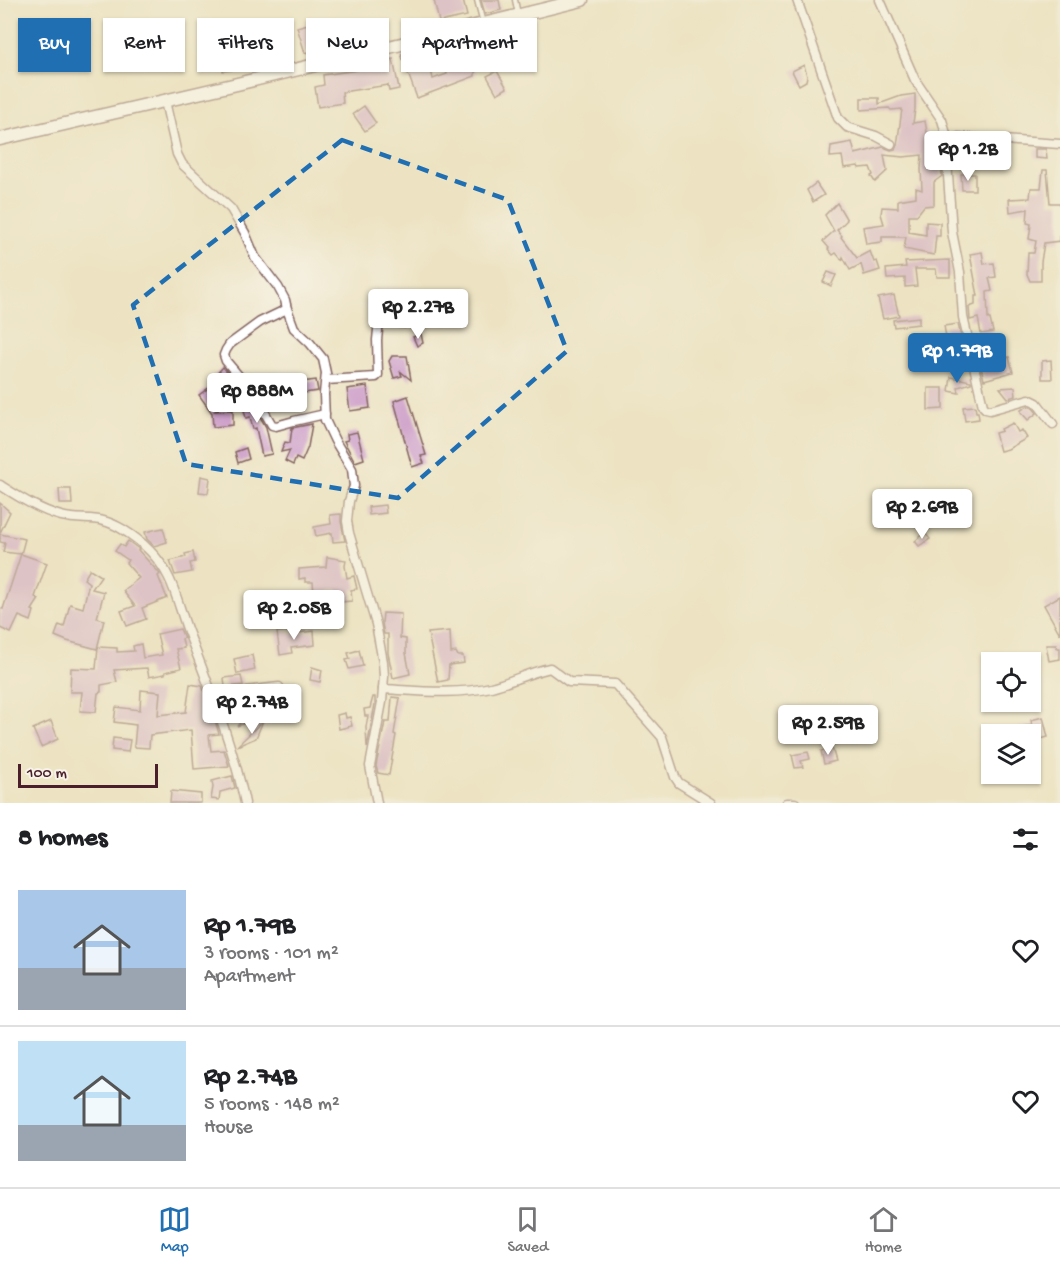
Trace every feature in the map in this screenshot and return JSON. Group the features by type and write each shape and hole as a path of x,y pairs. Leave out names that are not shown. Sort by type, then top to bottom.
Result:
{"main road":[{"path":"506,18 582,0"},
{"path":"0,139 401,44"}],"street":[{"path":"797,0 838,117 847,127 876,136 891,144"},
{"path":"880,0 915,80 942,120 948,141 946,147 949,205 960,272 963,317 983,406 990,410 1029,399 1037,403 1053,424"},
{"path":"165,101 177,154 182,164 231,209 255,257 285,300 294,328 323,359 326,373 325,420 334,441 352,468 354,486 349,501 347,522 376,624 383,662 383,689 370,765 377,803"},
{"path":"948,141 958,137 1060,144"},
{"path":"287,309 260,322 230,344 225,350 226,361 254,394 272,425 325,414"},
{"path":"326,380 378,375 379,320"},
{"path":"0,485 52,513 70,518 109,522 141,542 154,555 169,578 212,695 239,774 245,803"},
{"path":"383,689 471,690 496,686 550,668 569,682 615,684 662,737 679,783 711,803"},
{"path":"212,695 279,687"},
{"path":"788,803 795,803"}],"lane":[{"path":"477,0 482,18"},
{"path":"515,0 518,15"}],"highlighted area":[{"path":"342,140 508,200 567,351 398,498 186,464 133,305"}],"building":[{"path":"434,0 463,0 467,16 438,18"},
{"path":"481,0 499,0 501,10 485,14"},
{"path":"306,25 305,53 297,27"},
{"path":"393,59 399,89 389,91 388,85 342,92 343,103 318,107 315,87 324,85 323,75 343,72 389,72 389,60"},
{"path":"804,65 806,81 799,85 792,71"},
{"path":"408,72 431,72 433,79 447,74 447,72 475,72 475,76 417,98"},
{"path":"498,72 507,88 497,94 487,76"},
{"path":"915,94 913,123 925,121 931,154 940,155 942,176 934,182 934,205 924,206 917,215 909,215 909,232 926,235 926,222 940,223 940,236 936,236 934,255 904,249 906,237 882,237 882,242 866,244 863,227 884,224 881,214 882,207 898,208 898,200 916,197 916,188 922,190 922,155 903,157 884,155 887,171 875,182 871,176 873,175 870,167 844,168 842,156 830,157 831,146 852,142 855,154 883,147 895,149 902,109 861,110 861,98 879,98 879,104 901,96"},
{"path":"364,106 376,123 365,131 353,114"},
{"path":"1035,149 1046,149 1047,159 1035,158"},
{"path":"1043,170 1047,170 1050,203 1060,203 1060,241 1044,243 1041,281 1030,281 1027,274 1028,253 1034,253 1036,241 1029,239 1031,224 1027,223 1028,209 1010,212 1009,199 1030,198 1031,188 1041,188"},
{"path":"961,174 975,174 975,190 962,190"},
{"path":"816,183 824,195 813,202 807,190"},
{"path":"837,203 847,220 837,230 841,237 857,258 870,251 880,270 864,275 861,264 850,270 843,257 842,260 828,249 823,241 834,231 825,215"},
{"path":"982,252 984,264 994,263 996,277 989,278 992,291 987,292 988,319 990,319 993,332 981,334 978,318 970,320 969,307 975,305 975,296 978,296 970,254"},
{"path":"950,260 950,277 937,277 936,269 915,269 917,286 905,287 905,278 887,279 886,269 906,267 905,262"},
{"path":"828,272 836,275 831,286 823,282"},
{"path":"894,295 899,316 883,319 878,298"},
{"path":"381,310 406,311 405,328 385,326 385,318"},
{"path":"919,317 919,324 894,327 893,320"},
{"path":"958,324 967,362 961,362 960,365 950,364 944,326"},
{"path":"421,334 423,343 417,346 413,337"},
{"path":"978,353 991,353 990,362 1009,357 1013,372 984,380"},
{"path":"392,356 407,356 411,380 400,371 402,376 394,378 389,361"},
{"path":"1051,360 1052,379 1042,379 1042,361"},
{"path":"223,367 231,376 232,394 222,383 211,396 220,407 215,411 233,410 233,425 213,427 212,413 199,395 214,384 210,381"},
{"path":"951,377 971,381 971,383 958,387 959,393 949,391"},
{"path":"316,380 318,391 304,393 302,382"},
{"path":"237,383 266,427 272,454 262,456 256,428 253,429 250,417 246,418 244,410 247,409"},
{"path":"367,386 370,408 350,411 347,389"},
{"path":"1015,387 1016,396 1008,398 1000,388"},
{"path":"928,388 943,388 943,409 928,410"},
{"path":"408,396 426,455 421,456 424,463 412,467 394,401"},
{"path":"975,406 979,419 965,421 963,407"},
{"path":"1028,406 1037,413 1028,420 1021,410"},
{"path":"1013,423 1018,432 1022,430 1027,438 1000,451 995,433"},
{"path":"312,424 308,447 302,461 296,458 293,465 285,461 290,450 281,452 285,442 290,443 292,428"},
{"path":"357,432 364,459 355,462 344,441 348,440 347,434"},
{"path":"246,448 249,459 238,463 235,452"},
{"path":"201,476 210,478 208,493 199,492"},
{"path":"59,489 71,489 72,504 60,504"},
{"path":"0,503 10,512 0,533"},
{"path":"385,505 386,513 369,515 368,507"},
{"path":"341,514 345,541 333,542 332,533 316,536 314,527 331,524 330,515"},
{"path":"163,528 167,542 154,546 147,539 145,532"},
{"path":"925,533 930,539 919,546 915,541"},
{"path":"0,534 25,539 21,554 3,552 5,543 0,542"},
{"path":"128,541 139,549 160,574 158,576 167,598 142,608 146,619 127,626 121,611 135,606 123,591 139,578 126,563 128,560 115,551 120,544 124,547"},
{"path":"193,552 195,562 190,563 192,572 175,575 170,561 186,557 185,554"},
{"path":"21,554 47,563 35,597 39,599 32,610 34,611 31,621 19,616 11,633 0,628 0,608 3,609"},
{"path":"327,557 346,560 347,578 354,576 357,589 351,590 352,601 340,602 338,590 314,593 313,582 305,582 305,578 299,579 299,569 326,567"},
{"path":"90,569 101,576 92,589 104,592 97,618 104,620 97,649 55,636 59,625 64,627 70,604 83,608 89,583 84,579"},
{"path":"1060,596 1060,634 1044,605"},
{"path":"383,613 401,614 400,638 406,639 410,674 393,678 388,653 388,634 384,634 382,623"},
{"path":"180,629 184,638 182,639 184,648 176,649 181,668 149,677 147,668 114,670 117,682 101,685 96,712 80,711 82,692 70,692 71,668 96,669 98,647 117,648 117,652 134,651 133,646 141,644 143,658 162,655 157,634"},
{"path":"289,631 290,634 314,631 315,645 291,648 292,653 280,655 277,632"},
{"path":"450,631 451,653 456,652 458,656 463,656 464,663 449,665 448,680 438,682 428,633"},
{"path":"1046,645 1056,645 1060,648 1060,659 1049,661"},
{"path":"359,650 363,666 349,669 346,660 350,659 348,653"},
{"path":"252,655 255,670 237,674 234,659"},
{"path":"312,667 322,670 320,682 310,680"},
{"path":"241,676 243,685 225,687 224,678"},
{"path":"190,684 202,686 208,701 205,721 215,720 219,734 209,735 211,751 224,750 229,766 194,769 191,730 150,735 149,748 134,747 136,725 114,722 116,707 140,710 141,690 160,692 158,715 186,712"},
{"path":"288,690 290,706 271,707 270,696 279,695"},
{"path":"373,697 375,697 375,704 367,748 368,716 365,716 364,709 370,708"},
{"path":"392,697 400,698 389,775 378,773 376,766 385,722 390,722"},
{"path":"235,699 238,717 228,719 223,700"},
{"path":"249,713 263,717 237,726"},
{"path":"345,713 346,718 350,717 352,726 339,729 337,715"},
{"path":"1043,717 1048,737 1041,739 1041,724 1032,724 1031,720"},
{"path":"51,721 58,739 41,747 33,729"},
{"path":"263,721 256,738 237,746"},
{"path":"113,738 130,740 128,752 112,750"},
{"path":"832,748 836,761 824,764 821,751"},
{"path":"808,752 810,759 801,761 803,767 795,768 792,755"},
{"path":"232,776 235,788 220,792 219,800 211,799 212,781"},
{"path":"171,791 201,794 201,803 170,803"}]}
